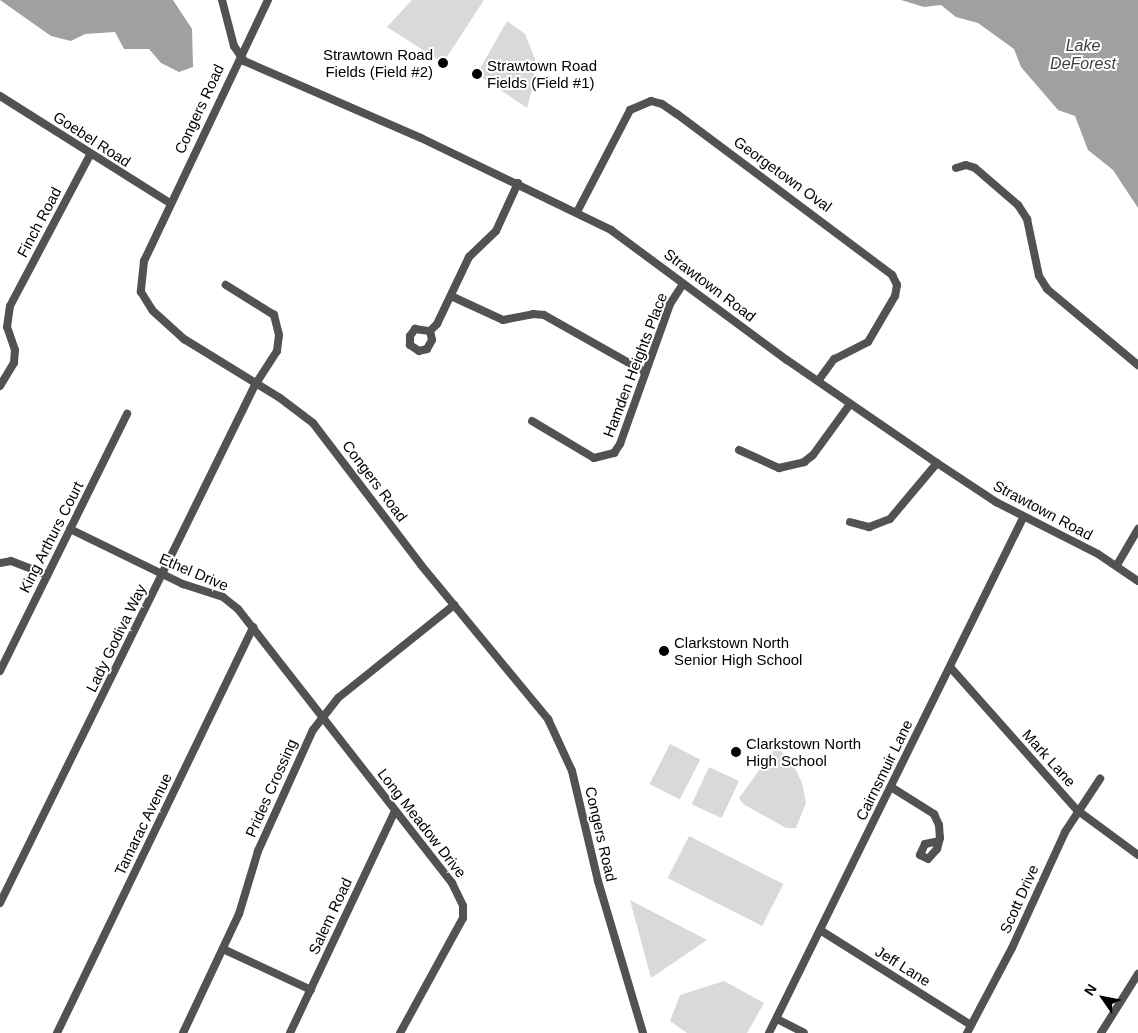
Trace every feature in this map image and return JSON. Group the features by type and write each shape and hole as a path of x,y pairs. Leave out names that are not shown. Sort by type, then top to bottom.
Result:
{"street":[{"path":"222,0 240,57"},
{"name":"Congers Road","path":"268,0 170,204 141,272 139,283 145,302 184,339 299,410 313,423 454,605 538,706 561,742 572,771 598,881 643,1033"},
{"name":"Strawtown Road","path":"240,57 258,68 518,183 577,212 638,248 683,284 937,464 1023,518 1117,565 1138,581"},
{"name":"Goebel Road","path":"0,96 90,155 170,204"},
{"name":"Georgetown Oval","path":"577,212 630,110 651,101 662,104 677,114 892,275 897,285 895,296 868,342 834,359 818,381"},
{"name":"Finch Road","path":"0,386 14,362 15,350 7,327 10,306 90,155"},
{"path":"956,168 966,165 975,168 1018,205 1027,219 1039,276 1047,289 1138,366"},
{"path":"430,331 451,296 476,247 496,231 518,183"},
{"name":"Hamden Heights Place","path":"532,421 583,453 594,458 606,458 620,444 670,304 683,284"},
{"name":"Lady Godiva Way","path":"0,903 255,384 277,351 278,324 266,308 226,285"},
{"path":"451,296 503,320 533,314 544,316 645,372"},
{"path":"739,450 780,468 804,462 813,455 850,404"},
{"name":"King Arthurs Court","path":"0,671 128,414"},
{"path":"850,522 869,527 890,519 937,464"},
{"name":"Cairnsmuir Lane","path":"769,1033 1023,518"},
{"name":"Ethel Drive","path":"70,529 162,575 223,597 253,627 322,716"},
{"path":"1117,565 1138,529"},
{"path":"0,564 11,562 47,575"},
{"name":"Prides Crossing","path":"183,1033 244,900 258,851 322,716 338,698 454,605"},
{"name":"Tamarac Avenue","path":"57,1033 253,627"},
{"name":"Mark Lane","path":"950,667 1077,810 1138,855"},
{"name":"Long Meadow Drive","path":"322,716 452,883 463,906 458,931 400,1033"},
{"name":"Scott Drive","path":"967,1033 1012,948 1077,810 1100,779"},
{"path":"892,787 934,814 939,825 939,841"},
{"name":"Salem Road","path":"290,1033 395,811"},
{"name":"Jeff Lane","path":"820,930 971,1024"},
{"path":"223,949 311,990"},
{"path":"1101,1033 1138,974"},
{"path":"777,1019 804,1033"}],"shaded area":[{"path":"412,0 484,0 443,63 387,27"},
{"path":"507,21 525,34 535,59 534,83 527,108 477,74"},
{"path":"670,744 700,759 680,800 650,784"},
{"path":"776,747 792,762 802,783 806,803 796,828 786,828 743,804 739,798"},
{"path":"709,767 739,781 722,818 692,804"},
{"path":"689,836 783,884 762,926 668,878"},
{"path":"630,900 707,940 651,978"},
{"path":"724,981 764,1003 747,1033 687,1033 670,1021 680,995"}],"water":[{"path":"0,0 173,0 192,29 193,67 179,72 161,63 149,49 124,49 115,32 85,34 71,41 51,36"},
{"name":"Lake DeForest","path":"901,0 1138,0 1138,208 1113,170 1088,150 1075,116 1058,110 1021,67 1014,49 978,23 956,17 941,5 924,7"}],"place":[{"name":"Strawtown Road Fields (Field #2)","path":"443,63"},
{"name":"Strawtown Road Fields (Field #1)","path":"477,74"},
{"name":"Clarkstown North Senior High School","path":"664,651"},
{"name":"Clarkstown North High School","path":"736,752"}]}
